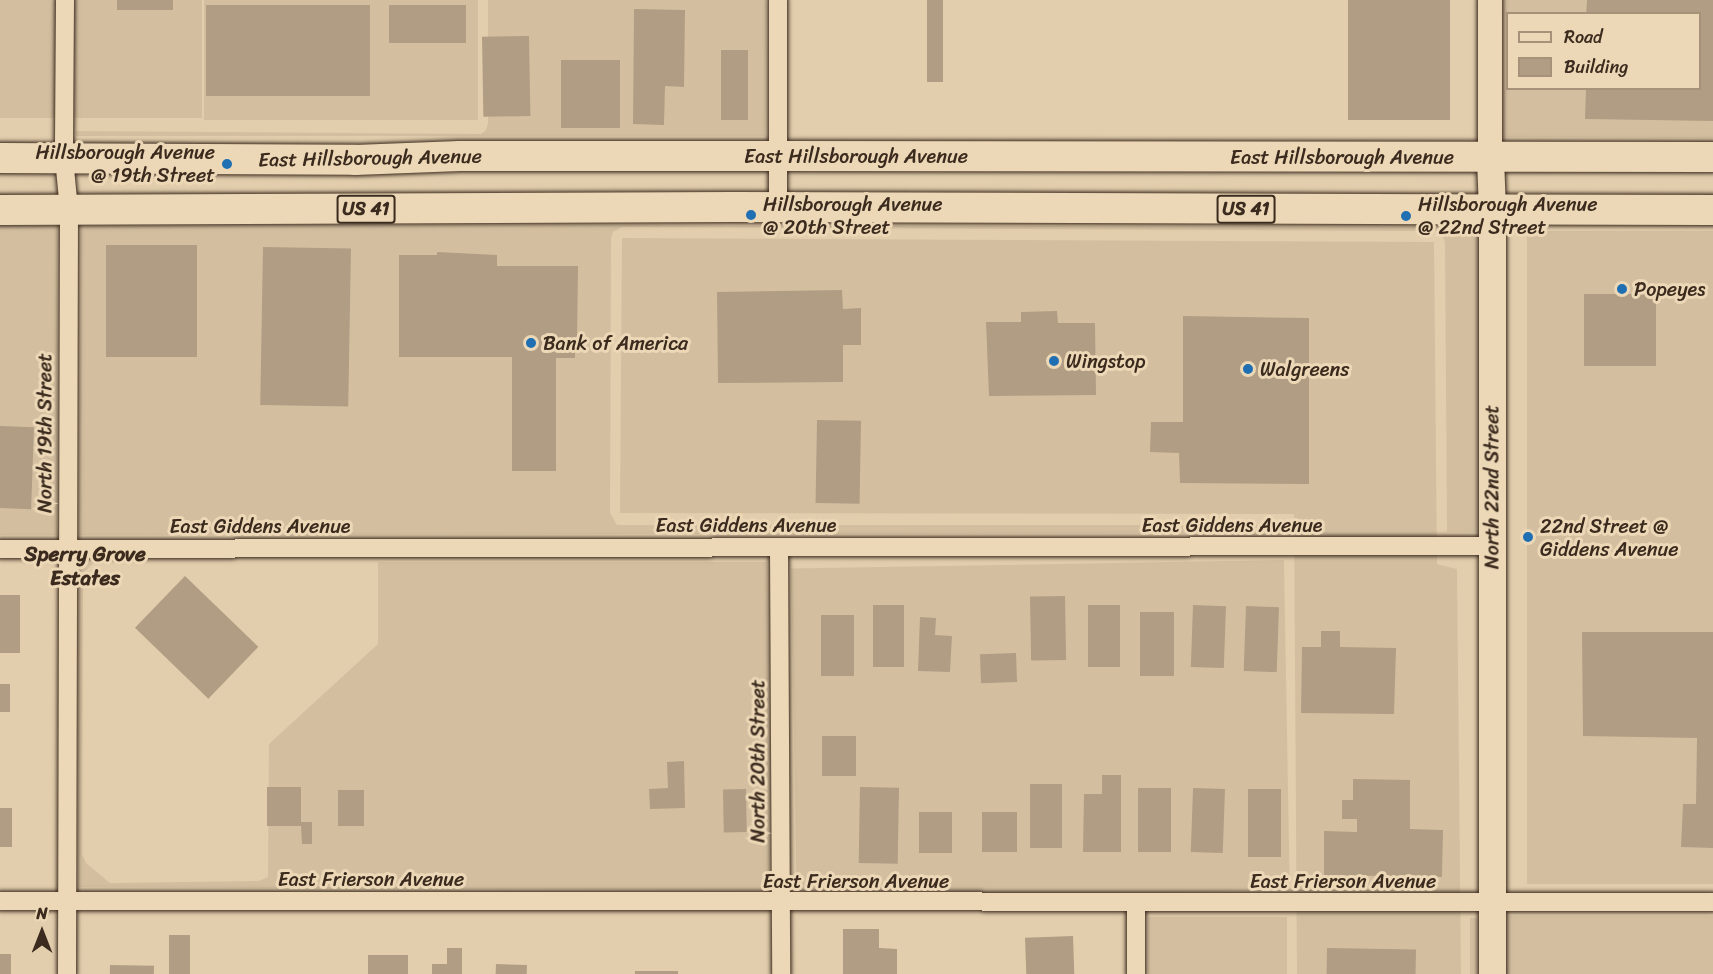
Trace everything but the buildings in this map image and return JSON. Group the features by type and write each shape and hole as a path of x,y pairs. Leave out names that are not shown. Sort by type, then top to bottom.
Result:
{"main road":[{"name":"East Hillsborough Avenue","path":"0,158 355,160 460,156 1713,157"},
{"name":"North 22nd Street","path":"1490,158 1492,210 1492,974"},
{"name":"US 41","path":"0,210 778,208 1713,210"}],"street":[{"name":"North 19th Street","path":"65,0 64,158 69,210 67,974"},
{"path":"778,0 778,208"},
{"name":"North 22nd Street","path":"1490,158 1491,0"},
{"name":"East Giddens Avenue","path":"0,549 1492,546"},
{"name":"North 20th Street","path":"779,548 781,974"},
{"name":"East Frierson Avenue","path":"0,901 1492,904 1713,902"},
{"path":"1136,903 1136,974"}],"shaded area":[{"path":"0,0 202,0 202,118 0,118"},
{"path":"204,0 478,0 478,120 204,120"},
{"path":"488,0 766,0 765,136 76,136 76,131 481,134 486,130 488,123"},
{"path":"1503,0 1713,0 1713,138 1502,137"},
{"path":"0,226 57,226 57,535 0,535"},
{"path":"81,226 1480,227 1480,532 1447,532 1445,242 1437,231 622,227 613,232 611,238 610,513 617,525 1284,525 1284,533 79,535"},
{"path":"1527,231 1713,231 1713,884 1527,884"},
{"path":"622,238 1434,242 1437,564 1457,569 1461,974 1297,974 1294,514 620,513"},
{"path":"1284,560 1290,890 797,899 791,569"},
{"path":"378,562 767,562 769,890 78,887 79,563 93,563 84,573 83,579 82,854 86,863 110,883 259,881 268,877 269,744 378,644"},
{"path":"1504,916 1713,916 1713,974 1504,974"},
{"path":"1148,917 1287,917 1287,974 1148,974"},
{"path":"1470,918 1480,918 1480,974 1470,974"}],"place":[{"name":"Hillsborough Avenue @ 19th Street","path":"227,164"},
{"name":"Hillsborough Avenue @ 20th Street","path":"751,215"},
{"name":"Hillsborough Avenue @ 22nd Street","path":"1406,216"},
{"name":"Popeyes","path":"1622,289"},
{"name":"Bank of America","path":"531,343"},
{"name":"Wingstop","path":"1054,361"},
{"name":"Walgreens","path":"1248,369"},
{"name":"22nd Street @ Giddens Avenue","path":"1528,537"}],"district":[{"name":"Sperry Grove Estates","path":"85,566"}]}
